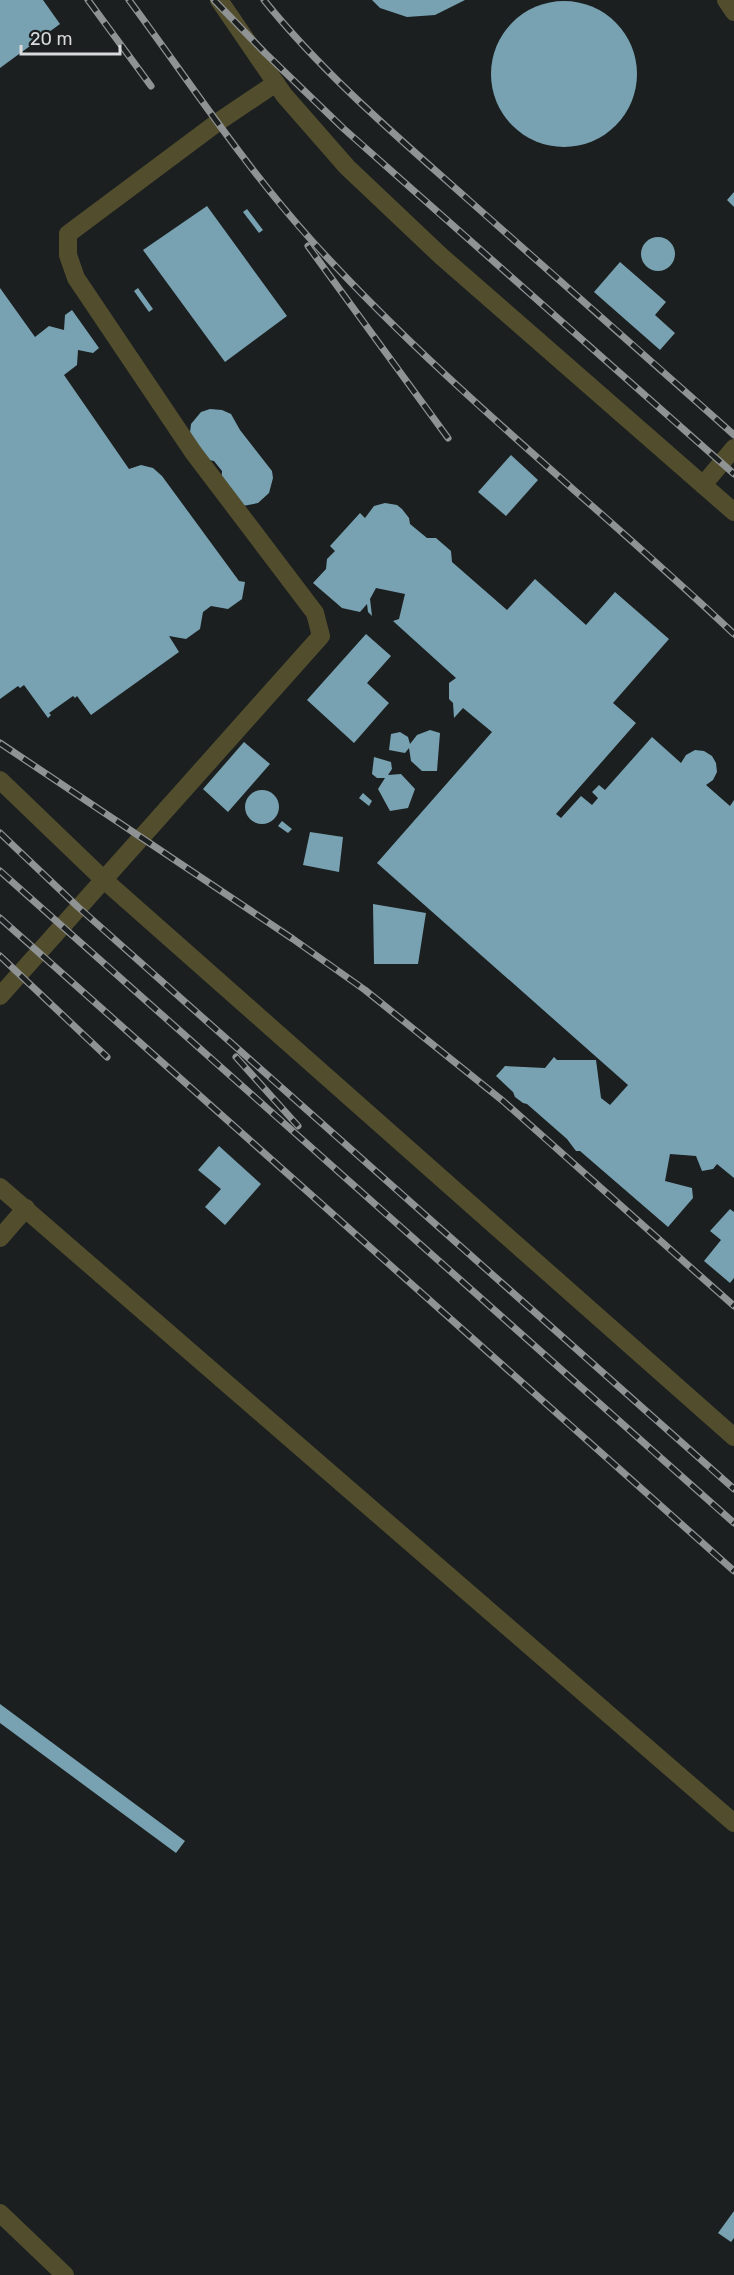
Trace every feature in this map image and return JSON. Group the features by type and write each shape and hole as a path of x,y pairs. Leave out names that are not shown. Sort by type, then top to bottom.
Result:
{"lane":[{"path":"219,0 276,84 347,167 441,256 734,512"},
{"path":"726,0 734,12"},
{"path":"0,996 321,636 315,613 193,452 76,278 68,255 68,234 218,122 276,84"},
{"path":"704,485 734,448"},
{"path":"0,780 103,879 734,1437"},
{"path":"0,1187 734,1823"},
{"path":"0,1238 26,1208"},
{"path":"0,2213 65,2275"}],"building":[{"path":"0,0 43,0 60,24 0,68"},
{"path":"372,0 465,0 435,15 407,17 380,8"},
{"path":"564,1 592,7 615,23 631,46 637,74 631,102 615,125 592,141 564,147 536,141 513,125 497,102 491,74 497,46 513,23 536,7"},
{"path":"734,192 734,207 727,200"},
{"path":"207,206 287,316 225,362 143,250"},
{"path":"247,209 263,230 259,233 243,212"},
{"path":"658,237 670,242 675,254 670,266 658,271 646,266 641,254 646,242"},
{"path":"620,262 666,302 655,315 675,333 660,350 594,292"},
{"path":"0,288 35,337 49,326 64,330 65,315 72,310 99,348 93,353 78,350 77,365 64,375 129,469 141,465 153,468 162,476 239,581 245,582 242,599 228,609 211,606 203,612 200,629 186,639 169,636 179,652 91,715 77,696 75,698 73,696 49,713 51,715 48,718 24,685 20,688 18,686 0,699"},
{"path":"138,288 153,309 149,312 134,291"},
{"path":"210,409 222,410 231,414 240,430 272,471 273,478 269,493 258,503 243,506 221,485 222,471 214,461 204,459 189,441 191,424 201,412"},
{"path":"511,455 538,480 506,516 478,492"},
{"path":"385,503 397,505 409,518 410,524 427,538 436,538 451,551 452,562 507,610 535,579 586,625 615,592 669,639 613,703 636,723 556,814 561,818 581,796 592,805 598,798 592,792 599,785 605,790 652,737 681,763 686,755 695,750 704,751 712,756 717,772 713,780 706,785 730,806 734,800 734,1178 717,1164 713,1169 702,1171 696,1156 670,1154 665,1181 692,1188 693,1198 668,1227 580,1151 576,1151 567,1139 527,1104 515,1097 513,1092 496,1076 505,1066 545,1068 554,1057 557,1060 596,1060 601,1098 610,1105 628,1085 377,863 492,732 463,708 454,718 453,703 449,699 449,683 456,678 393,621 399,619 405,594 376,588 370,599 372,616 368,612 367,604 360,612 342,608 313,583 326,569 327,559 335,551 330,546 360,513 365,518 374,506"},
{"path":"366,634 391,656 367,683 389,703 354,743 307,700"},
{"path":"430,730 440,733 437,771 422,771 411,761 409,748 405,753 389,750 391,734 400,732 408,737 410,744 417,735"},
{"path":"244,742 270,764 228,812 203,789"},
{"path":"374,757 391,762 392,769 388,775 401,774 415,789 408,808 390,811 378,789 385,778 377,778 372,774"},
{"path":"262,790 274,795 279,807 274,819 262,824 250,819 245,807 250,795"},
{"path":"363,793 372,801 369,806 359,798"},
{"path":"282,821 292,829 288,833 278,826"},
{"path":"310,832 343,837 339,872 303,865"},
{"path":"373,904 426,913 418,964 374,964"},
{"path":"219,1146 261,1184 225,1225 205,1207 221,1189 198,1170"},
{"path":"730,1209 734,1212 734,1278 730,1283 704,1261 721,1240 710,1231"},
{"path":"0,1704 185,1841 176,1853 0,1723"},
{"path":"734,2211 734,2238 731,2242 718,2233"}],"railway":[{"path":"88,0 151,86"},
{"path":"129,0 264,184 313,242 362,294 466,394 734,634"},
{"path":"214,0 344,129 734,474"},
{"path":"264,0 312,55 364,106 734,435"},
{"path":"308,246 448,438"},
{"path":"0,743 293,939 365,990 503,1101 734,1306"},
{"path":"0,833 78,907 734,1489"},
{"path":"0,871 734,1523"},
{"path":"0,918 734,1571"},
{"path":"0,956 107,1057"},
{"path":"236,1057 298,1126"}]}
